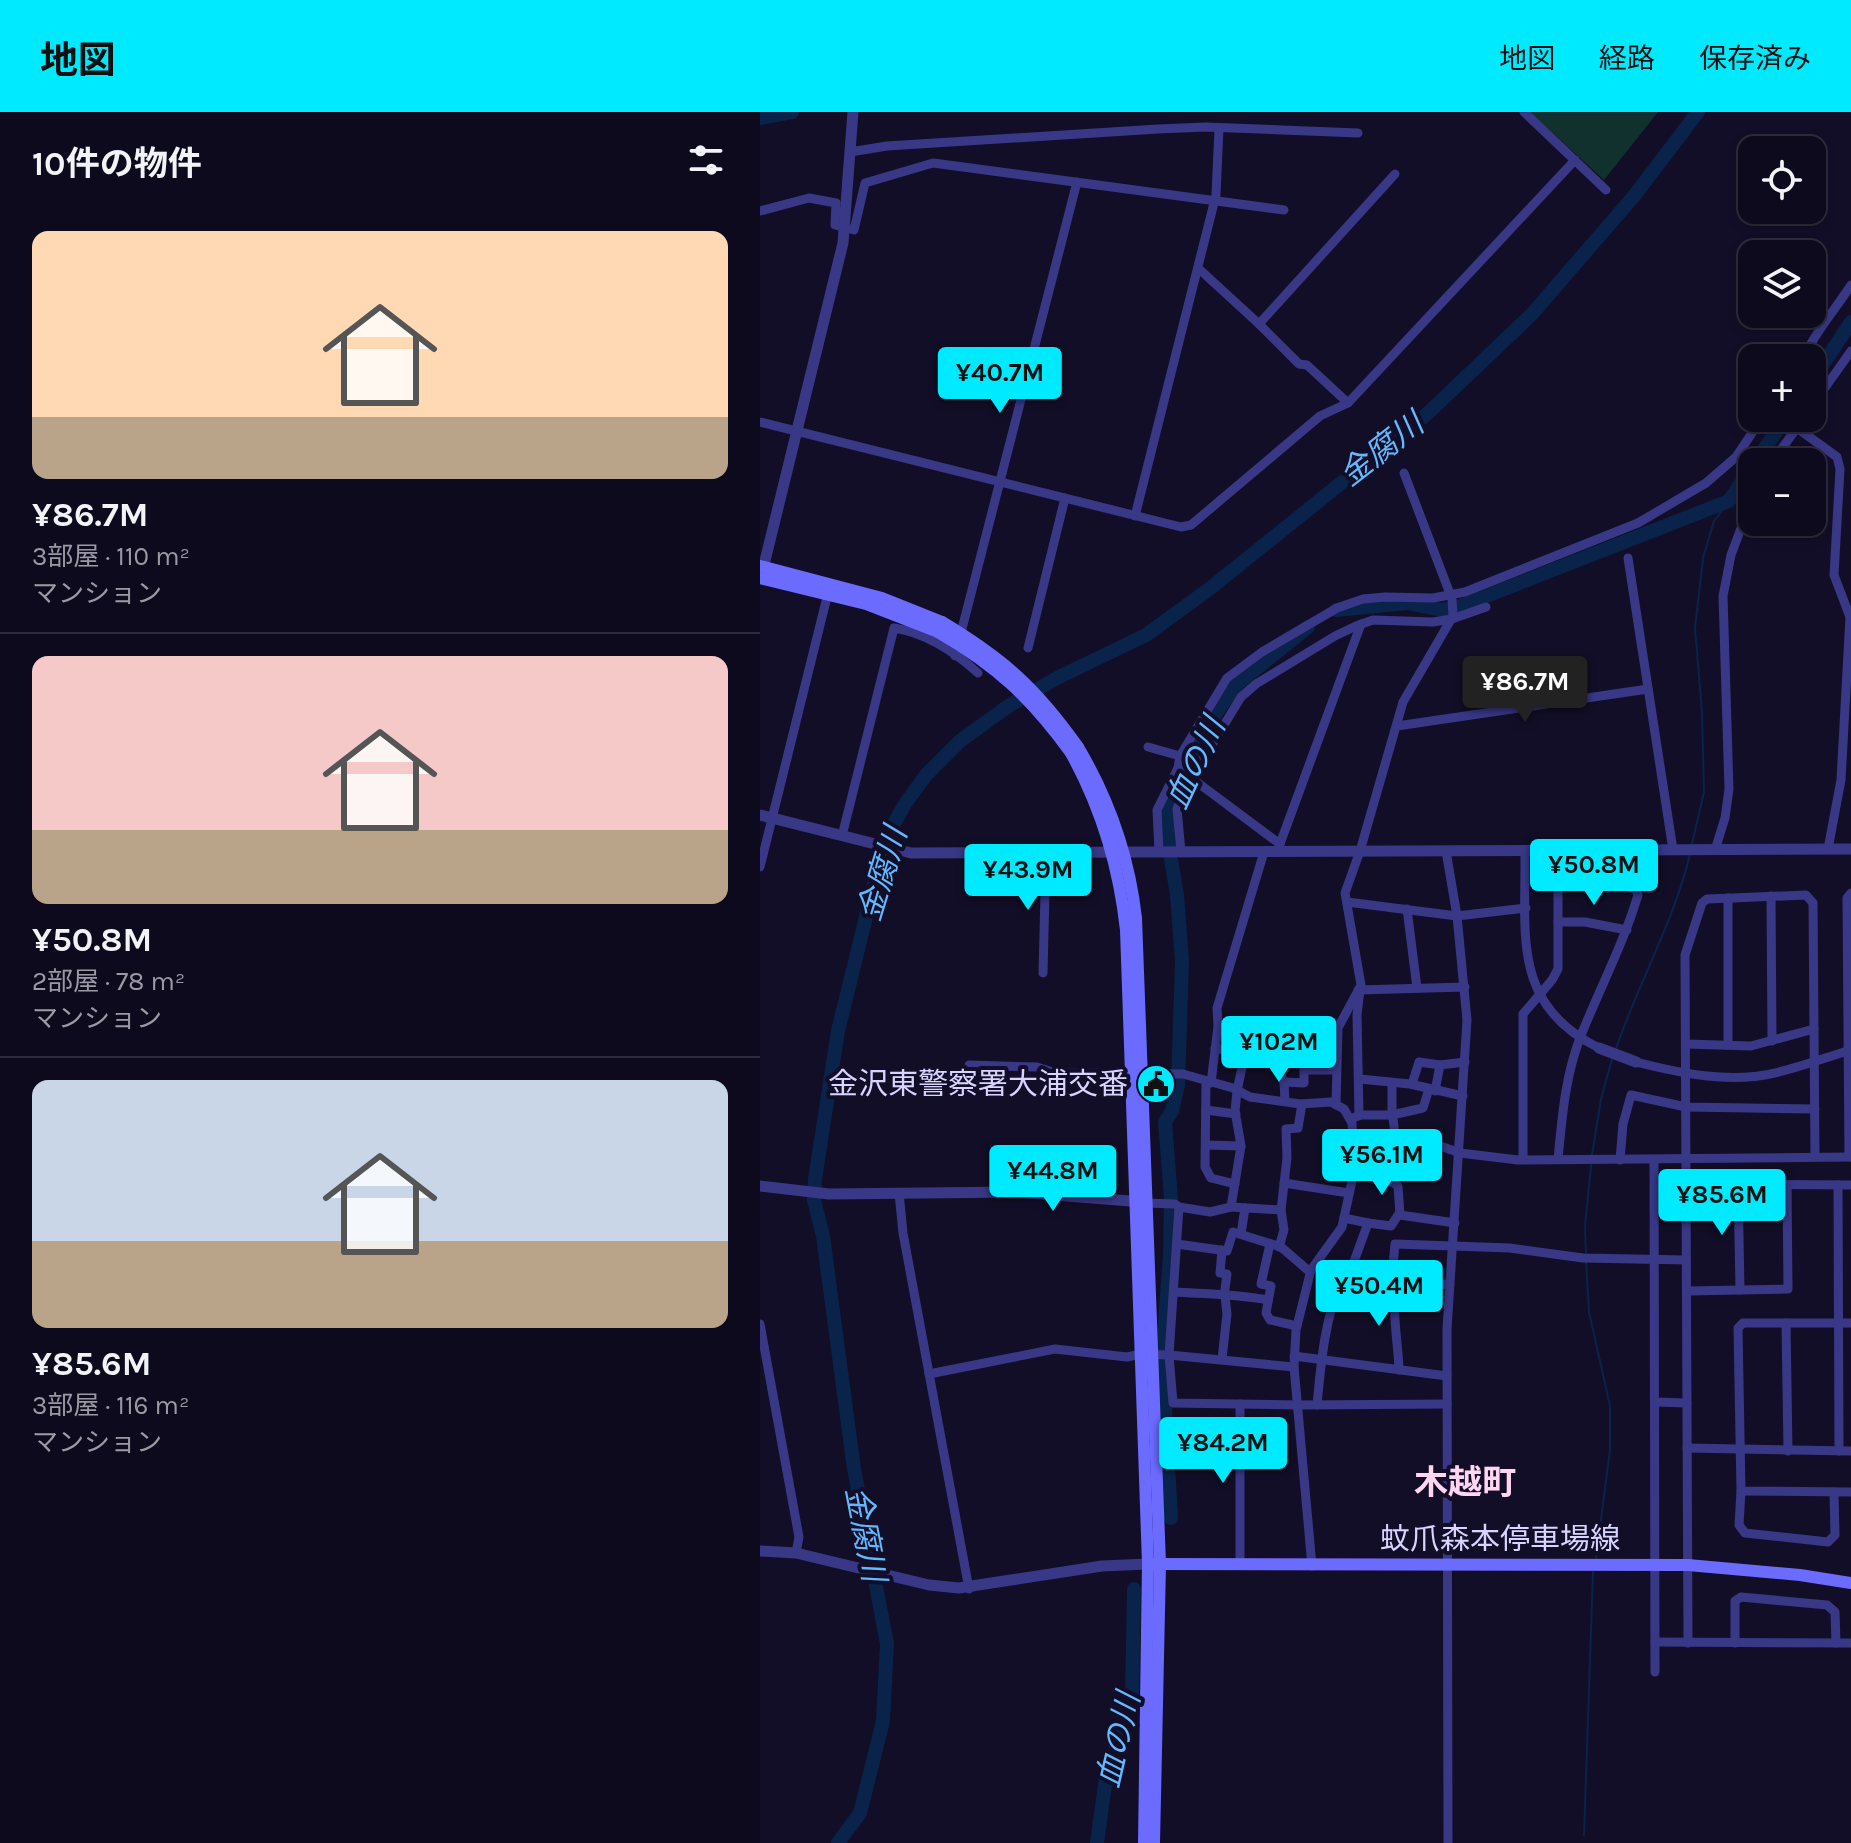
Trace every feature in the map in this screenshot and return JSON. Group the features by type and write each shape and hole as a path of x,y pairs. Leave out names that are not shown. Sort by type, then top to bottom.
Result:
{"main road":[{"path":"761,574 940,627"},
{"path":"761,574 882,598 984,649 1026,682 1049,707 1104,795 1136,918 1136,1074 1154,1564 1154,1843"},
{"path":"1144,1843 1154,1564"},
{"name":"蚊爪森本停車場線","path":"1154,1564 1655,1564 1800,1575 1851,1583"}],"street":[{"path":"761,574 833,289 844,229 853,112"},
{"path":"1524,112 1606,190"},
{"path":"1135,516 1215,201 1219,128"},
{"path":"850,151 1158,129 1358,133"},
{"path":"760,422 1181,527 1191,525 1320,416 1348,403 1575,160"},
{"path":"760,211 809,198 836,203 835,225 854,230 865,183 933,163 1284,210"},
{"path":"1259,324 1395,174"},
{"path":"955,656 1077,182"},
{"path":"1198,268 1299,364 1307,365 1348,403"},
{"path":"1810,344 1851,285"},
{"path":"1826,386 1851,351"},
{"path":"1159,852 1157,810 1178,768 1180,756 1227,678 1262,652 1337,608 1363,599 1451,597 1638,523 1706,483 1736,457 1753,432"},
{"path":"1803,432 1837,457 1840,469 1834,575 1850,617 1841,780 1828,849"},
{"path":"1336,1105 1338,1028 1361,985 1345,893 1403,702 1453,618 1451,597 1404,473"},
{"path":"1028,648 1065,498"},
{"path":"1715,850 1725,818 1729,778 1723,596 1738,536"},
{"path":"1628,558 1678,850"},
{"path":"760,867 766,816 828,593"},
{"path":"1181,852 1177,809 1241,697 1256,684 1335,636 1361,624 1373,620 1433,622 1486,607"},
{"path":"1235,1184 1211,1178 1205,1167 1206,1110 1217,1008 1274,849 1361,624"},
{"path":"842,836 894,628 939,644 978,673"},
{"path":"1397,726 1648,689"},
{"path":"1148,747 1180,756"},
{"path":"1178,768 1193,777 1274,849"},
{"path":"766,816 911,853 1120,854 1274,849 1851,849"},
{"path":"1446,851 1457,916 1467,1020 1447,1376 1448,1843"},
{"path":"1525,851 1527,961 1539,994 1559,1022 1580,1039 1636,1062 1686,1075 1737,1078 1776,1073 1849,1050"},
{"path":"1043,973 1046,853"},
{"path":"1523,1159 1523,1014 1558,969 1560,881 1598,881 1636,890 1638,895 1627,930 1580,1039 1569,1075 1558,1159"},
{"path":"1396,1141 1443,1147 1460,1153 1523,1159 1850,1157 1847,898 1851,893"},
{"path":"1688,1643 1685,955 1702,903 1707,899 1806,895 1813,903 1815,1156"},
{"path":"1771,896 1772,1041"},
{"path":"1728,898 1728,1045"},
{"path":"1347,902 1457,916 1526,908"},
{"path":"1407,909 1417,988"},
{"path":"1558,922 1585,922 1627,930"},
{"path":"1359,990 1465,987"},
{"path":"1312,1566 1294,1362 1297,1326 1310,1272 1342,1227 1353,1182 1356,1149 1354,1117 1360,1079 1359,990"},
{"path":"1686,1044 1751,1046 1814,1029"},
{"path":"1215,1048 1276,1061 1284,1082 1285,1101"},
{"path":"1231,1207 1241,1146 1236,1114 1237,1091 1242,1067 1250,1055"},
{"path":"1412,1084 1419,1062 1440,1065 1465,1062"},
{"path":"969,1065 1037,1067 1056,1073 1177,1074 1250,1097 1302,1104 1331,1102 1354,1117 1392,1115 1423,1108 1440,1065"},
{"path":"1284,1082 1304,1083 1304,1070 1336,1070"},
{"path":"1360,1079 1412,1084 1463,1096"},
{"path":"1392,1083 1396,1141 1383,1164 1382,1176 1398,1186 1400,1215 1455,1223"},
{"path":"1620,1160 1623,1124 1631,1095 1686,1107 1815,1109"},
{"path":"1297,1326 1270,1320 1266,1313 1271,1286 1261,1284 1274,1245 1284,1230 1281,1210 1287,1158 1286,1129 1298,1128 1302,1104"},
{"path":"1206,1110 1236,1114"},
{"path":"1206,1145 1241,1146"},
{"path":"1654,1160 1655,1672"},
{"path":"1284,1183 1349,1193"},
{"path":"1686,1184 1851,1185"},
{"path":"1738,1184 1740,1290"},
{"path":"1687,1291 1788,1289 1787,1185"},
{"path":"1838,1185 1839,1451"},
{"path":"761,1188 829,1194 1015,1192 1174,1205 1210,1212 1231,1207 1281,1210"},
{"path":"899,1193 903,1233 969,1589"},
{"path":"1174,1205 1177,1244 1169,1355 1173,1403 1447,1404"},
{"path":"1241,1234 1245,1208"},
{"path":"1399,1370 1393,1313 1395,1244 1391,1226 1400,1212"},
{"path":"1344,1218 1391,1226"},
{"path":"1317,1405 1321,1360 1336,1292 1346,1277 1368,1223"},
{"path":"1177,1244 1227,1251 1233,1232 1274,1245 1310,1272"},
{"path":"1395,1244 1510,1248 1583,1258 1686,1260"},
{"path":"1222,1250 1220,1273 1227,1274 1222,1359"},
{"path":"1318,1261 1346,1277 1372,1285 1450,1284"},
{"path":"1174,1292 1236,1294 1268,1300"},
{"path":"1834,1492 1835,1535 1828,1542 1756,1537 1745,1533 1739,1525 1738,1328 1743,1323 1851,1323"},
{"path":"1786,1323 1788,1451"},
{"path":"760,1324 799,1537 796,1553"},
{"path":"929,1374 1055,1349 1127,1357 1148,1354 1294,1362 1321,1360 1447,1376"},
{"path":"1655,1402 1687,1403"},
{"path":"1240,1404 1240,1565"},
{"path":"1687,1448 1851,1451"},
{"path":"1741,1491 1851,1492"},
{"path":"760,1551 796,1553 929,1585 969,1589 1102,1566 1154,1564"},
{"path":"1735,1643 1735,1601 1741,1597 1827,1605 1835,1615 1836,1643"},
{"path":"1655,1642 1851,1643"}],"green space":[{"path":"1530,112 1658,112 1604,180"}],"waterway":[{"path":"760,118 792,112"},
{"name":"金腐川","path":"838,1843 860,1813 883,1721 887,1644 854,1469 823,1236 814,1200 815,1179 838,1031 877,872 892,827 926,775 960,741 1010,705 1057,678 1146,635 1208,590 1427,414 1532,314 1634,196 1698,112"},
{"name":"血の川","path":"1826,360 1851,322"},
{"name":"血の川","path":"1765,448 1776,432"},
{"name":"血の川","path":"1336,610 1407,603 1442,610 1461,606 1729,501 1738,488"},
{"path":"1692,844 1704,792 1695,628 1703,558 1714,521 1729,501"},
{"name":"血の川","path":"1171,1518 1163,1348 1171,1198 1165,1122 1172,1111 1178,1085 1182,961 1167,809 1172,794 1218,710 1237,684 1308,627"},
{"path":"1616,1049 1675,904 1690,854"},
{"path":"1592,1155 1601,1099 1612,1059"},
{"path":"1586,1254 1585,1227 1591,1165"},
{"path":"1586,1261 1589,1312 1610,1406 1610,1450 1596,1558"},
{"path":"1584,1835 1593,1572"},
{"name":"血の川","path":"1097,1843 1106,1777 1132,1696 1134,1589"}],"place":[{"name":"金沢東警察署大浦交番","path":"1156,1084"}],"district":[{"name":"木越町","path":"1465,1482"}]}
